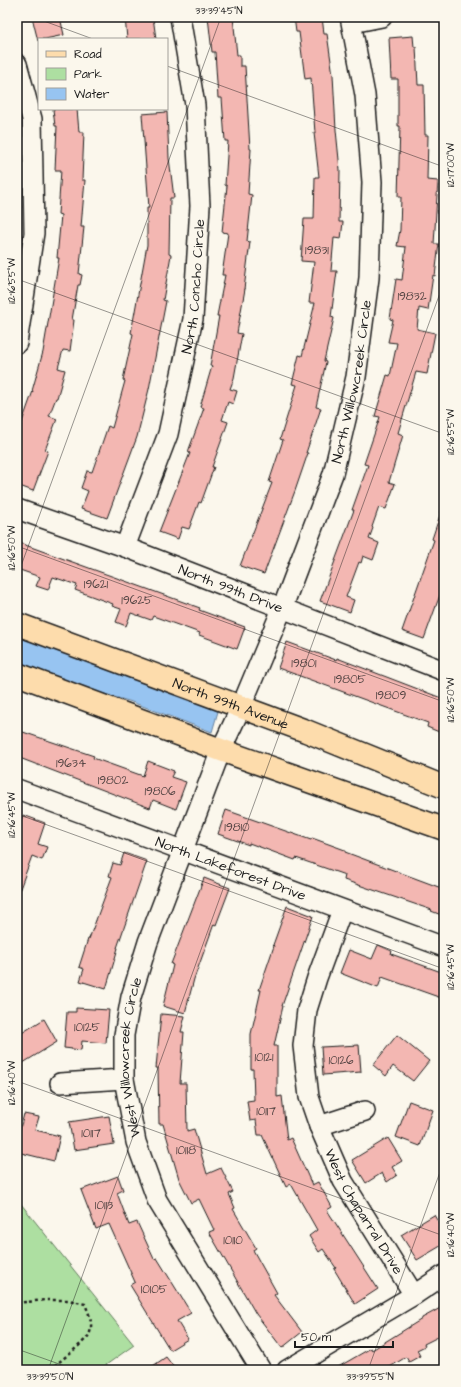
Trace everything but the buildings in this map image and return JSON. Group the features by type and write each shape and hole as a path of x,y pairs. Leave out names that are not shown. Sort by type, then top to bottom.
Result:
{"main road":[{"name":"North 99th Avenue","path":"17,624 241,707 444,787"},
{"path":"17,674 221,750 444,829"}],"street":[{"name":"North Concho Circle","path":"125,547 168,434 193,320 200,206 195,105 180,17"},
{"path":"351,20 382,17"},
{"name":"North Willowcreek Circle","path":"231,728 282,609 333,474 356,377 369,278 372,182 365,95 351,20"},
{"path":"17,64 32,119 34,233 17,343"},
{"name":"North 99th Drive","path":"17,509 125,547 444,671"},
{"name":"West Willowcreek Circle","path":"231,728 221,750 148,942 131,997 124,1035 124,1079 136,1142 157,1200 261,1370"},
{"name":"North Lakeforest Drive","path":"17,789 444,947"},
{"name":"West Chaparral Drive","path":"342,910 307,1010 303,1046 309,1097 319,1126 343,1181 414,1295"},
{"path":"60,1083 124,1079"},
{"path":"319,1126 365,1110"},
{"path":"287,1370 414,1295 444,1275"}],"path":[{"path":"17,1303 45,1300 69,1300 85,1304 92,1320 89,1335 56,1365 48,1370"}],"green space":[{"path":"17,1199 134,1345 99,1370 17,1370"}],"water":[{"path":"17,634 219,708 212,732 129,701 76,687 17,665"}]}
